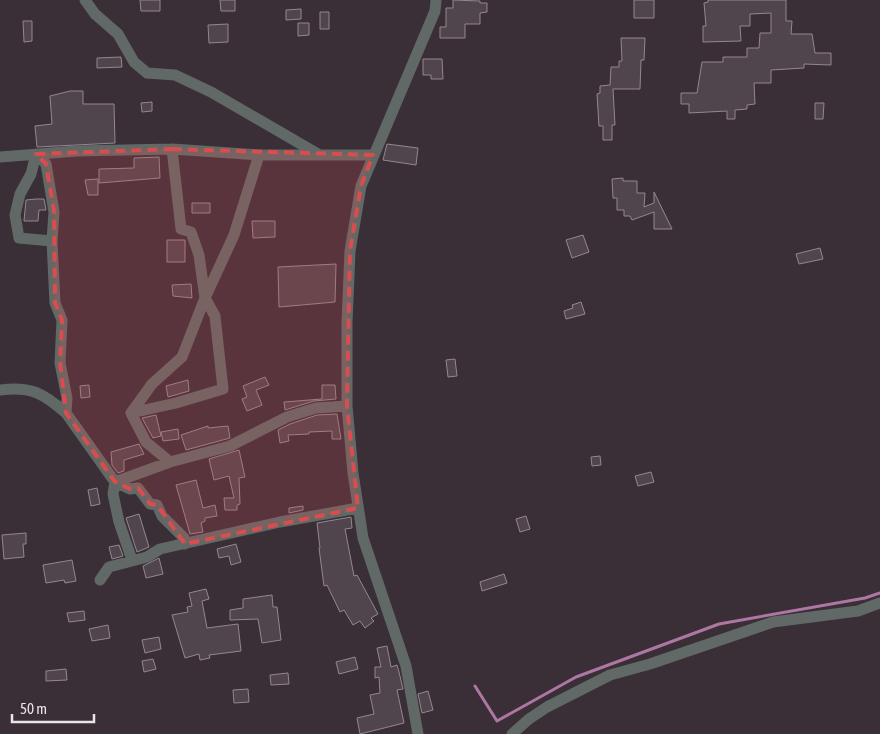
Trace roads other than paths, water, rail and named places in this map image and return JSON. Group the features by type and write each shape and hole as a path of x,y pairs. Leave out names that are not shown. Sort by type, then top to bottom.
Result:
{"street":[{"path":"85,0 95,14 118,34 134,62 148,74 175,75 211,92 319,155"},
{"path":"418,734 406,666 363,538 353,473 347,406 350,251 361,186 435,11 436,0"},
{"path":"0,157 172,149 259,155 373,155"},
{"path":"131,413 176,403 224,389 215,316 205,298 199,256 191,232 181,229 172,149"},
{"path":"36,154 46,164 54,212 52,241 55,303 62,320 60,363 67,398 66,413"},
{"path":"36,154 31,174 20,194 15,215 19,238 52,241"},
{"path":"131,413 152,384 182,357 205,298 234,235 259,155"},
{"path":"0,390 16,388 44,394 66,413 115,482 130,489 138,488 150,504 157,505 162,516 184,538 186,544"},
{"path":"115,482 170,462 230,446 287,417 316,408 347,406"},
{"path":"131,413 146,442 170,462"},
{"path":"115,482 114,494 119,522 132,560"},
{"path":"100,580 109,568 147,557 160,549 262,526 358,508"},
{"path":"512,734 547,707 610,675 650,664 773,622 858,611 880,603"}],"waterway":[{"path":"475,686 497,721 576,677 719,624 865,598 880,593"}]}
